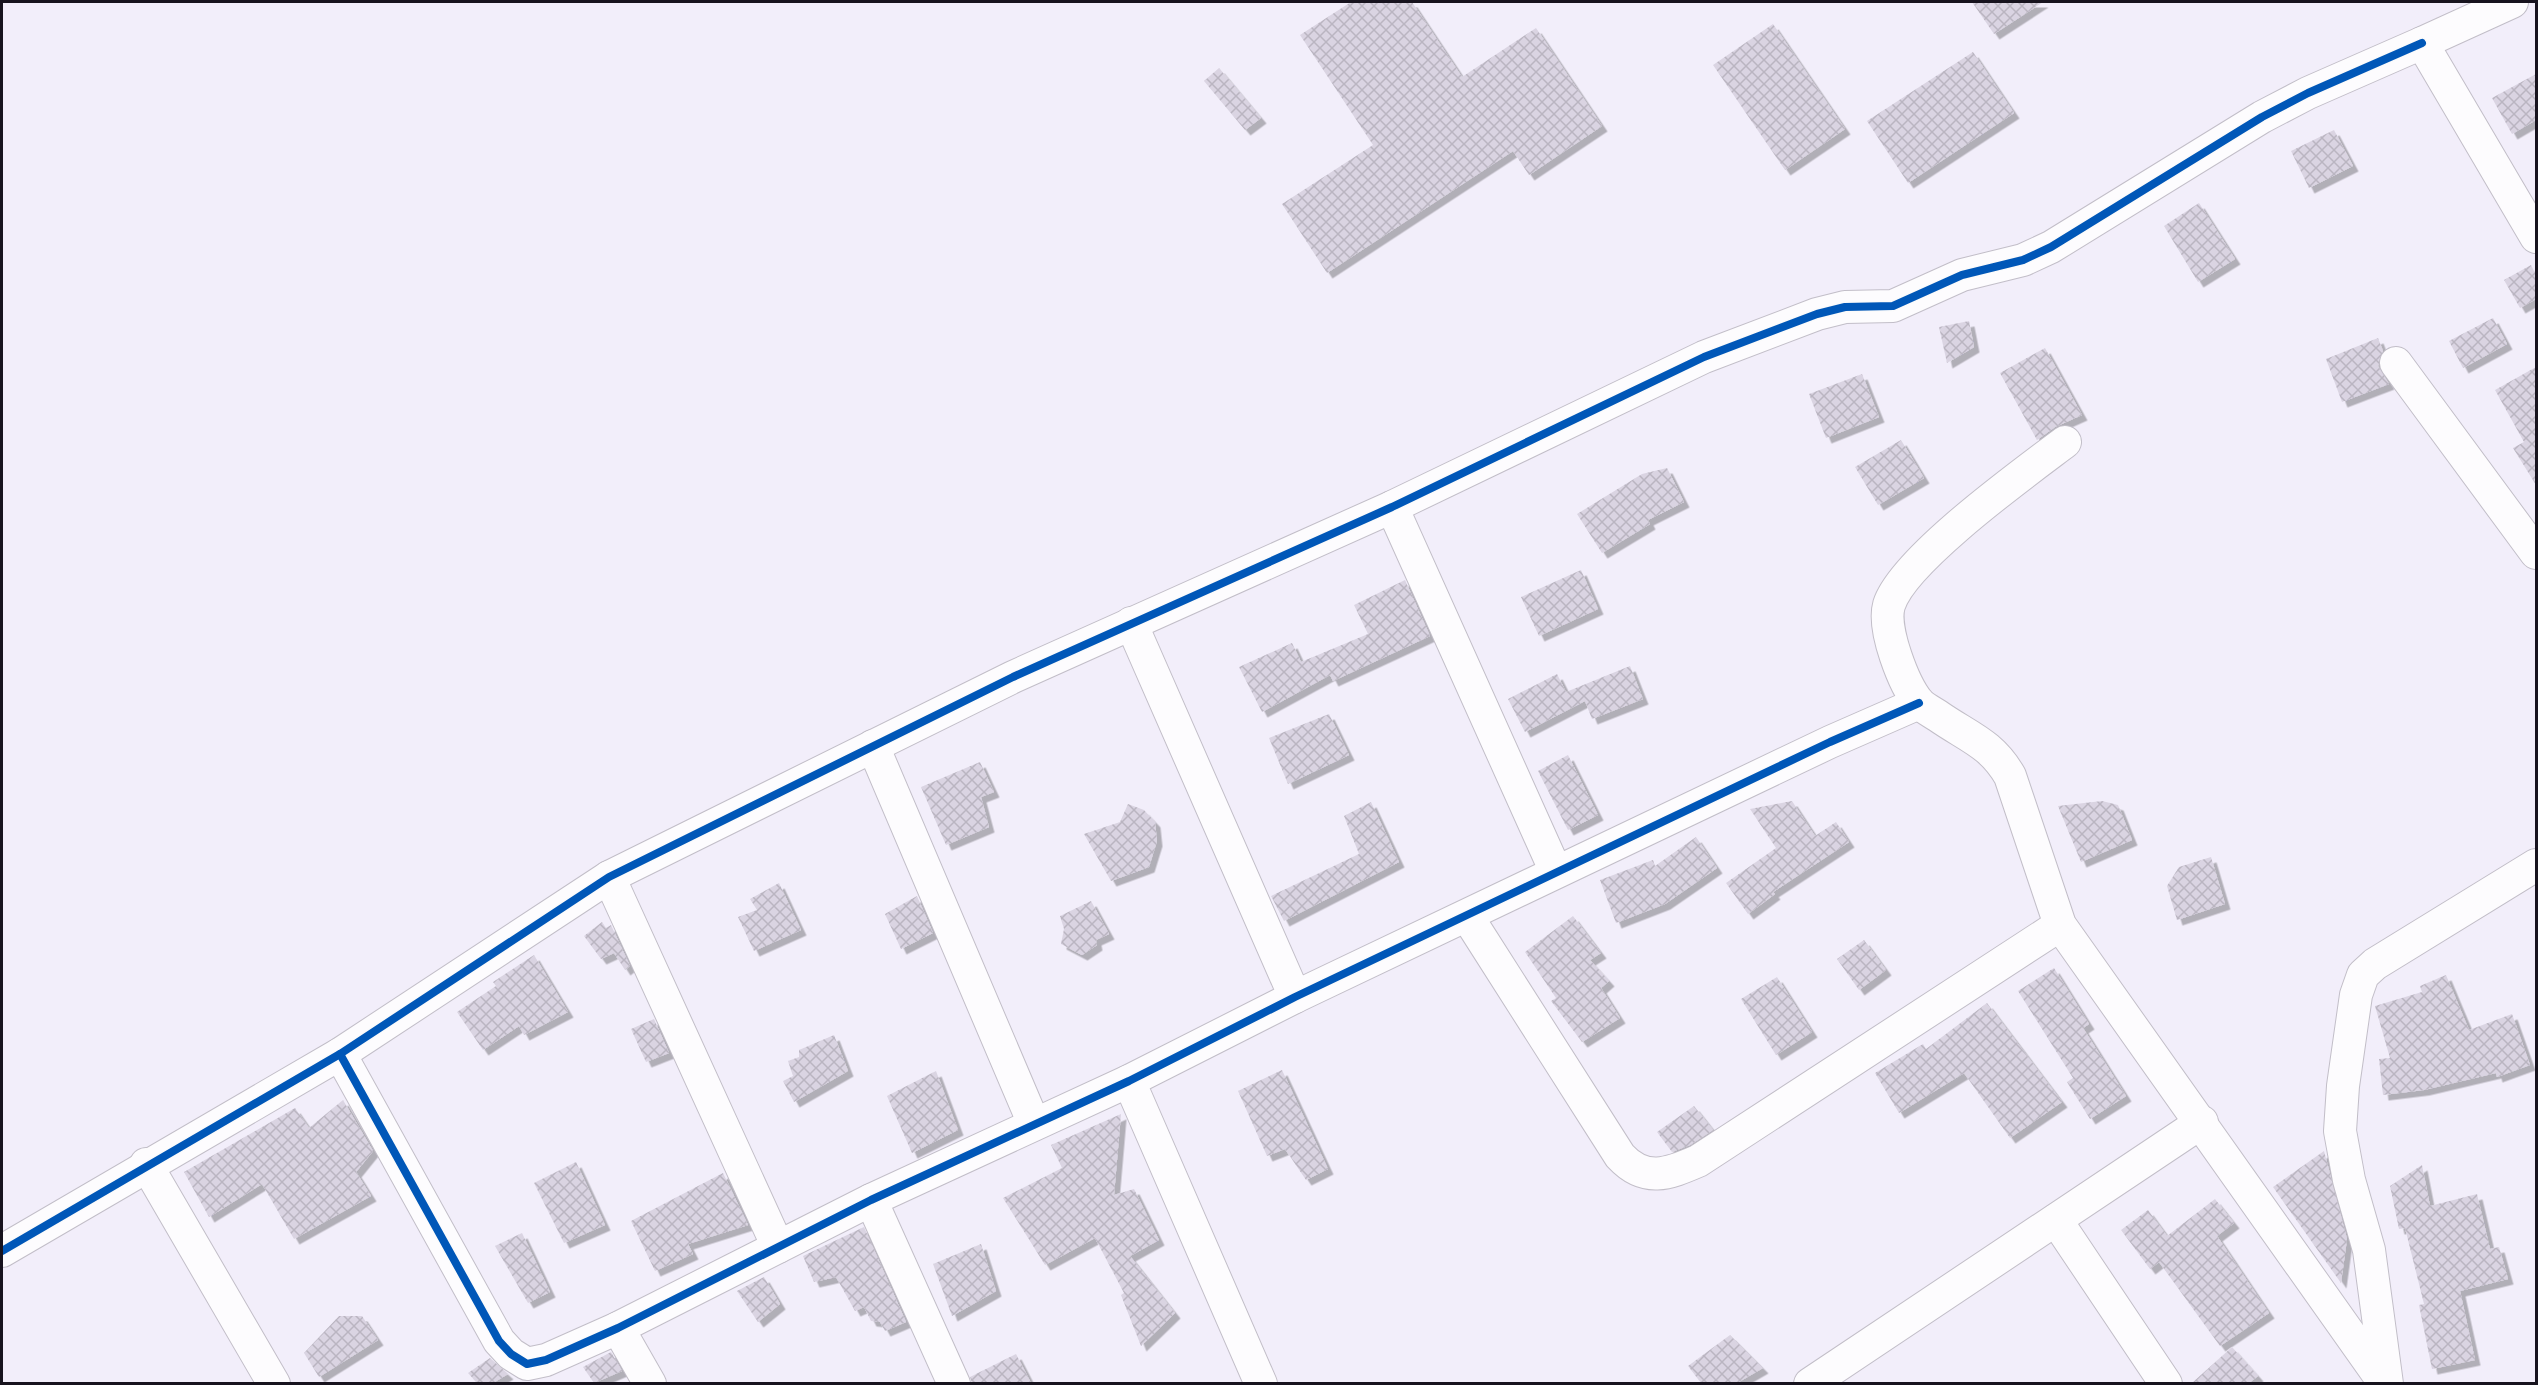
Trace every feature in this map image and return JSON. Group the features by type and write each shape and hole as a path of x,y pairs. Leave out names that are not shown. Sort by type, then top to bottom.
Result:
{"street":[{"path":"2,1251 146,1164 340,1054 609,877 873,746 1131,623 1392,507 1704,357 1817,314 1845,307 1893,306 1962,275 2023,260 2061,241 2262,117 2308,93 2512,2"},
{"path":"2422,43 2536,237"},
{"path":"2396,363 2536,553"},
{"path":"2065,442 2007,485 1903,579 1889,606 1888,634 1893,653 1919,703 1989,748 2000,759 2010,777 2060,925 2386,1383"},
{"path":"1392,507 1556,872"},
{"path":"1131,623 1295,997"},
{"path":"340,1054 499,1341 511,1354 527,1364 546,1360 618,1328 871,1200 1129,1081 1295,997 1556,872 1919,703"},
{"path":"873,746 1034,1124"},
{"path":"2386,1383 2381,1323 2369,1250 2349,1180 2340,1131 2343,1086 2356,995 2363,975 2375,964 2536,865"},
{"path":"609,877 778,1247"},
{"path":"1467,916 1620,1156 1631,1168 1649,1175 1678,1170 1698,1161 2060,925"},
{"path":"1129,1081 1261,1383"},
{"path":"1810,1383 2202,1122"},
{"path":"146,1164 274,1383"},
{"path":"871,1200 954,1383"},
{"path":"2056,1220 2166,1383"},
{"path":"618,1328 650,1383"}],"building":[{"path":"1351,2 1412,2 1462,77 1536,28 1602,126 1529,175 1513,151 1327,273 1282,204 1373,145 1300,35"},
{"path":"1972,2 2043,2 1994,34"},
{"path":"1773,24 1845,129 1785,170 1713,65"},
{"path":"1973,52 2014,113 1908,183 1867,121"},
{"path":"1219,68 1261,118 1245,130 1204,81"},
{"path":"2536,74 2536,120 2512,134 2492,98"},
{"path":"2334,130 2353,166 2309,188 2291,151"},
{"path":"2199,203 2235,259 2198,282 2164,226"},
{"path":"2531,265 2536,275 2536,299 2520,308 2504,280"},
{"path":"2493,318 2507,344 2463,368 2449,341"},
{"path":"1969,321 1974,347 1947,363 1939,327"},
{"path":"2378,338 2383,351 2378,366 2389,384 2342,402 2326,359"},
{"path":"2045,348 2082,415 2055,427 2037,440 2000,373"},
{"path":"2536,367 2536,485 2513,448 2524,442 2495,390"},
{"path":"1862,374 1879,417 1826,438 1809,394"},
{"path":"1901,440 1924,478 1878,505 1855,467"},
{"path":"1667,468 1684,502 1648,520 1650,524 1602,553 1577,514 1642,474"},
{"path":"1581,570 1598,609 1539,636 1521,597"},
{"path":"1405,580 1430,636 1333,681 1330,675 1262,712 1239,667 1292,643 1301,662 1368,634 1354,605"},
{"path":"1630,666 1643,699 1592,719 1585,701 1525,732 1508,699 1557,674 1566,692"},
{"path":"1329,714 1349,755 1288,784 1269,738"},
{"path":"1568,755 1598,815 1568,830 1538,771"},
{"path":"980,762 994,792 981,797 989,827 946,845 921,787"},
{"path":"1792,801 1815,836 1836,822 1849,842 1773,892 1775,894 1748,914 1726,883 1776,848 1750,809"},
{"path":"2102,801 2118,805 2132,840 2081,862 2058,806"},
{"path":"1371,802 1399,862 1284,921 1271,896 1359,854 1344,816"},
{"path":"1128,804 1144,810 1155,822 1157,841 1149,867 1111,881 1084,834 1120,822"},
{"path":"1696,837 1717,868 1665,904 1616,923 1600,880 1653,860 1655,866"},
{"path":"2211,857 2225,904 2177,920 2167,886 2179,867"},
{"path":"779,883 801,930 754,951 738,917 757,910 750,899"},
{"path":"917,896 933,933 901,949 885,914"},
{"path":"1091,901 1109,934 1096,940 1097,945 1082,955 1061,944 1064,929 1060,916"},
{"path":"1573,916 1601,953 1590,960 1609,981 1601,988 1620,1018 1582,1042 1551,1001 1556,998 1525,952"},
{"path":"602,922 606,928 611,925 630,966 625,970 614,953 601,959 584,936"},
{"path":"1864,940 1886,970 1859,990 1837,959"},
{"path":"534,955 568,1012 524,1035 519,1026 483,1050 457,1012 496,986 493,982"},
{"path":"2054,968 2089,1024 2083,1028 2126,1096 2090,1119 2067,1082 2073,1078 2018,991"},
{"path":"2446,975 2469,1030 2512,1014 2530,1065 2497,1077 2496,1073 2424,1090 2383,1095 2379,1059 2390,1058 2375,1006 2422,992 2420,986"},
{"path":"1777,977 1812,1032 1776,1055 1741,999"},
{"path":"1987,1003 2062,1102 2010,1138 1964,1073 1899,1113 1875,1073 1923,1044 1926,1049"},
{"path":"654,1019 669,1053 646,1062 631,1029"},
{"path":"834,1035 848,1071 794,1102 783,1081 793,1076 788,1061 799,1057 799,1050"},
{"path":"1282,1070 1328,1169 1306,1180 1285,1149 1267,1156 1238,1091"},
{"path":"936,1071 958,1130 912,1153 887,1096"},
{"path":"343,1100 373,1151 356,1172 371,1196 294,1239 262,1184 209,1217 184,1172 295,1108 309,1128"},
{"path":"1694,1106 1713,1130 1690,1145 1672,1152 1657,1132"},
{"path":"1121,1114 1114,1195 1134,1189 1159,1240 1130,1256 1175,1313 1141,1346 1121,1295 1124,1293 1095,1238 1045,1265 1003,1198 1062,1168 1051,1145"},
{"path":"2324,1151 2347,1239 2341,1283 2273,1187"},
{"path":"576,1162 605,1225 564,1243 534,1183"},
{"path":"2422,1165 2430,1206 2477,1194 2490,1249 2499,1247 2508,1279 2460,1291 2475,1360 2432,1369 2419,1305 2424,1304 2405,1228 2399,1229 2390,1186"},
{"path":"723,1173 748,1225 688,1244 693,1254 655,1271 631,1221"},
{"path":"2215,1199 2234,1223 2217,1236 2269,1313 2220,1346 2159,1262 2150,1269 2121,1230 2148,1210 2167,1236"},
{"path":"864,1227 906,1322 885,1331 880,1322 871,1321 864,1307 855,1311 836,1277 814,1282 803,1256"},
{"path":"522,1233 550,1292 528,1303 495,1246"},
{"path":"981,1244 996,1291 952,1316 933,1264"},
{"path":"764,1277 780,1304 758,1322 737,1291"},
{"path":"339,1316 362,1316 378,1340 319,1377 304,1353"},
{"path":"1730,1335 1763,1368 1737,1383 1701,1383 1688,1366"},
{"path":"2232,1347 2258,1376 2249,1383 2192,1383"},
{"path":"611,1352 622,1371 594,1383 583,1367"},
{"path":"1016,1354 1031,1383 972,1383 970,1377"},
{"path":"490,1358 508,1374 493,1383 477,1383 468,1373"}],"cycle path":[{"path":"2,1251 340,1054 609,877 1013,677 1392,507 1704,357 1817,314 1845,307 1893,306 1962,275 2023,260 2051,247 2262,117 2308,93 2422,43"},
{"path":"340,1054 499,1341 511,1354 527,1364 546,1360 618,1328 871,1200 1129,1081 1295,997 1830,742 1919,703"}]}
